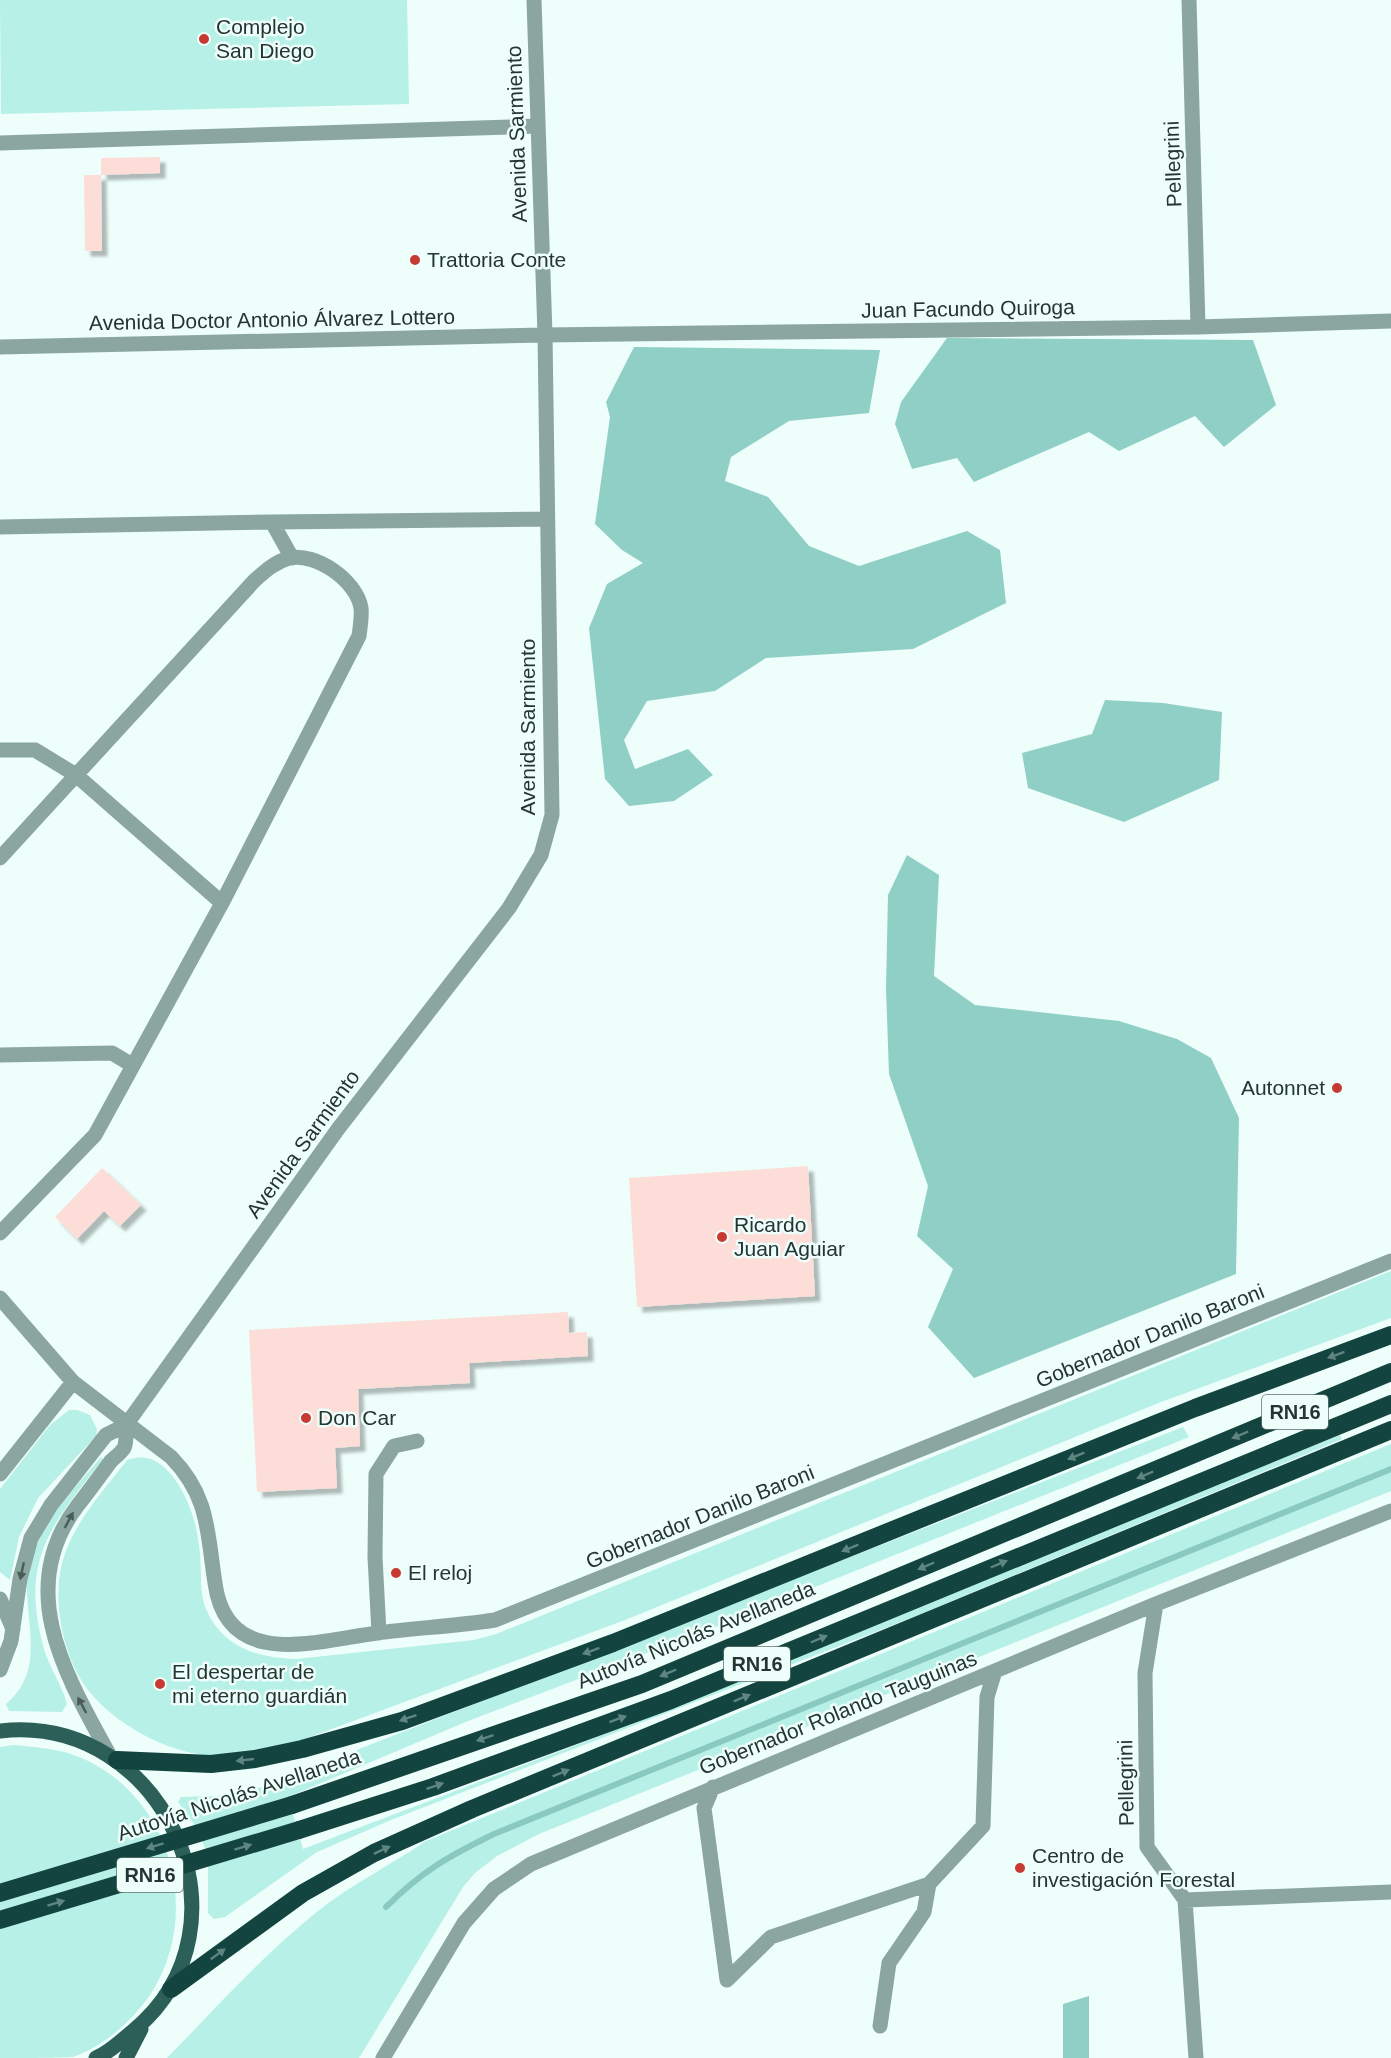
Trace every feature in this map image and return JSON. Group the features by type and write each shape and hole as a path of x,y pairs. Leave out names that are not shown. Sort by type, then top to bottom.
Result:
{"highway":[{"path":"114,1758 211,1764 255,1759 302,1749 402,1721 613,1643 1195,1408 1391,1335"},
{"name":"Autovía Nicolás Avellaneda","path":"0,1893 292,1805 642,1684 1391,1372"},
{"name":"RN16","path":"0,1920 433,1787 671,1700 1391,1404"},
{"path":"171,1989 303,1893 374,1853 472,1809 1391,1430"}],"main road":[{"path":"0,1731 15,1729 48,1732 81,1741 114,1758 144,1783 165,1811 181,1842 189,1876 191,1911 186,1946 171,1989 145,2021 126,2058"},
{"path":"96,2058 145,2021"}],"street":[{"name":"Avenida Sarmiento","path":"0,1670 6,1659 13,1630 24,1558 40,1521 106,1435 126,1425 338,1129 508,908 541,855 552,815 545,335 534,0"},
{"name":"Pellegrini","path":"1189,0 1198,327"},
{"path":"0,143 538,126"},
{"name":"Juan Facundo Quiroga","path":"545,335 1198,327 1391,321"},
{"name":"Avenida Doctor Antonio Álvarez Lottero","path":"0,346 545,335"},
{"path":"0,527 547,519"},
{"path":"272,522 292,558"},
{"path":"0,858 254,581 274,564 292,558 336,571 351,585 361,607 360,636 222,903 95,1135 0,1233"},
{"path":"0,750 34,750 76,775 222,903"},
{"path":"0,1055 112,1053 132,1065"},
{"name":"Gobernador Danilo Baroni","path":"0,1298 73,1382 126,1425 171,1457 185,1471 199,1495 208,1523 217,1599 222,1613 232,1625 250,1636 270,1644 290,1646 379,1632 425,1630 495,1620 1391,1261"},
{"path":"0,1474 73,1382"},
{"name":"Avenida Sarmiento","path":"114,1758 62,1663 48,1610 49,1580 52,1557 60,1536 73,1512 124,1447 126,1425"},
{"path":"379,1632 375,1557 376,1474 394,1446 417,1441"},
{"name":"Gobernador Rolando Tauguinas","path":"383,2058 452,1942 494,1889 531,1864 1156,1604 1391,1511"},
{"path":"0,1599 13,1630"},
{"name":"Pellegrini","path":"1156,1604 1145,1673 1148,1846 1185,1900"},
{"path":"713,1787 704,1808 727,1980 771,1937 929,1884 983,1826 987,1697 995,1671"},
{"path":"879,2026 889,1963 924,1912 929,1884"},
{"path":"1196,2058 1185,1900 1391,1892"}],"green space":[{"name":"Complejo San Diego","path":"0,0 407,0 409,104 1,114"},
{"path":"1391,1271 1391,1318 1161,1402 625,1620 286,1746 243,1756 209,1756 170,1747 133,1729 101,1704 88,1690 73,1663 62,1632 58,1599 65,1553 79,1524 127,1460 142,1457 156,1461 165,1468 179,1486 190,1508 197,1532 206,1609 222,1633 243,1648 268,1656 296,1659 474,1640 496,1634"},
{"path":"69,1410 77,1410 90,1415 97,1429 96,1436 38,1498 19,1537 10,1580 0,1572 0,1489 50,1425"},
{"path":"1183,1427 1189,1437 718,1626 468,1721 288,1797 303,1849 597,1737 1340,1435 1342,1439 911,1618 391,1820 317,1852 225,1917 214,1919 208,1913 208,1855 194,1824 178,1802 181,1797 217,1796 262,1787"},
{"path":"1391,1444 1391,1491 539,1834 497,1856 475,1873 463,1887 359,2058 167,2058 240,1982 318,1911 344,1892 426,1841"},
{"path":"101,1457 103,1459 68,1504 55,1525 38,1567 35,1591 37,1618 44,1649 67,1704 62,1712 9,1711 6,1704 18,1692 29,1664 31,1650 27,1582 34,1553 50,1519"},
{"path":"14,1745 68,1753 103,1769 131,1792 153,1821 168,1854 175,1890 175,1926 167,1962 150,1995 116,2032 106,2040 73,2057 0,2058 0,1747"}],"shaded area":[{"path":"947,338 1253,340 1276,405 1224,447 1195,416 1119,451 1089,432 974,482 957,458 912,469 895,424 901,402"},
{"path":"634,347 880,350 869,413 789,421 731,457 725,481 768,497 809,546 859,566 967,531 1000,550 1006,603 913,649 766,658 715,691 647,701 624,740 635,769 688,749 713,775 674,801 629,806 605,779 589,628 607,584 643,563 622,550 595,524 610,417 606,402"},
{"path":"1105,700 1163,703 1222,712 1219,780 1124,822 1028,788 1022,753 1092,734"},
{"path":"907,855 939,875 934,976 975,1005 1119,1021 1177,1039 1211,1058 1239,1118 1236,1274 974,1378 928,1327 953,1269 917,1236 928,1186 889,1074 886,988 888,895"},
{"path":"1089,1996 1089,2058 1063,2058 1063,2004"}],"building":[{"path":"160,157 160,173 101,175 101,158"},
{"path":"84,175 101,175 102,251 85,251"},
{"name":"Ricardo Juan Aguiar","path":"808,1166 815,1296 637,1307 629,1178"},
{"path":"102,1168 141,1205 120,1226 104,1211 77,1239 55,1217"},
{"name":"Don Car","path":"568,1312 569,1333 587,1332 588,1356 469,1363 470,1383 358,1389 360,1446 335,1448 337,1488 257,1492 249,1330"}],"waterway":[{"path":"386,1907 437,1865 494,1834 1391,1469"}],"place":[{"name":"Complejo San Diego","path":"204,39"},
{"name":"Trattoria Conte","path":"415,260"},
{"name":"Autonnet","path":"1337,1088"},
{"name":"Ricardo Juan Aguiar","path":"722,1237"},
{"name":"Don Car","path":"306,1418"},
{"name":"El reloj","path":"396,1573"},
{"name":"El despertar de mi eterno guardián","path":"160,1684"},
{"name":"Centro de investigación Forestal","path":"1020,1868"}]}
